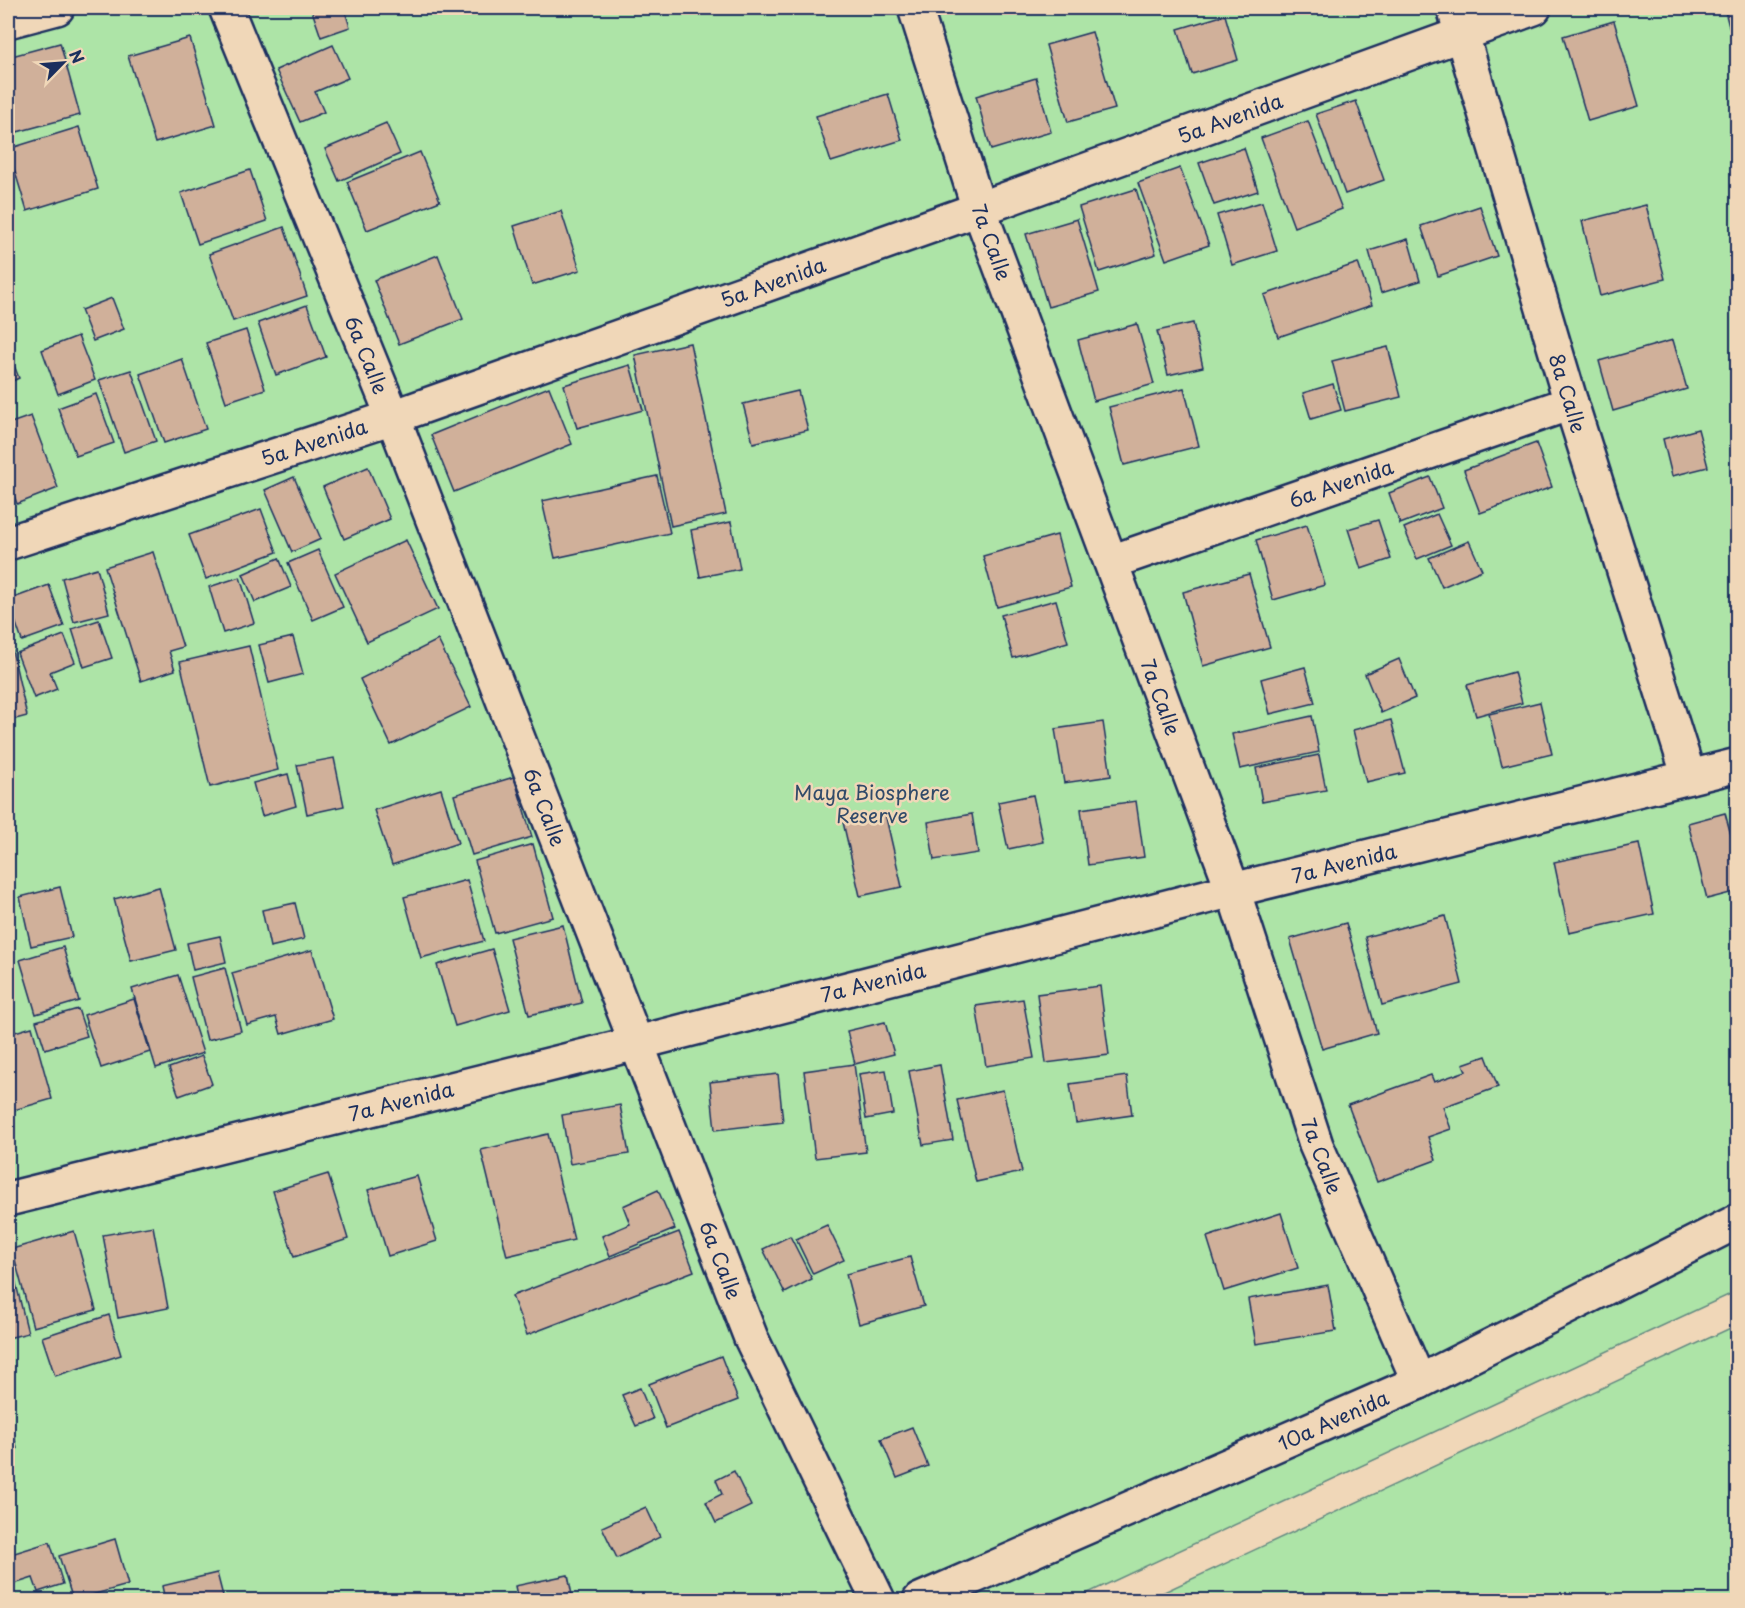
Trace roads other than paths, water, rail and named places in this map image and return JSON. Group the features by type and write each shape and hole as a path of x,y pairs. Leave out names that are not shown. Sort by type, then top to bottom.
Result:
{"street":[{"path":"8,21 57,8"},
{"name":"6a Calle","path":"226,8 393,417 751,1338 878,1600"},
{"name":"7a Calle","path":"915,8 979,209 1233,890 1316,1145 1419,1382"},
{"name":"5a Avenida","path":"8,543 393,417 979,209 1458,21 1534,8"},
{"name":"8a Calle","path":"1458,21 1571,403 1689,777"},
{"name":"6a Avenida","path":"1111,562 1571,403"},
{"name":"7a Avenida","path":"8,1199 637,1043 1233,890 1737,765"},
{"name":"10a Avenida","path":"920,1600 1419,1382 1737,1221"}],"park label":[{"name":"Maya Biosphere Reserve","path":"872,804"}]}
